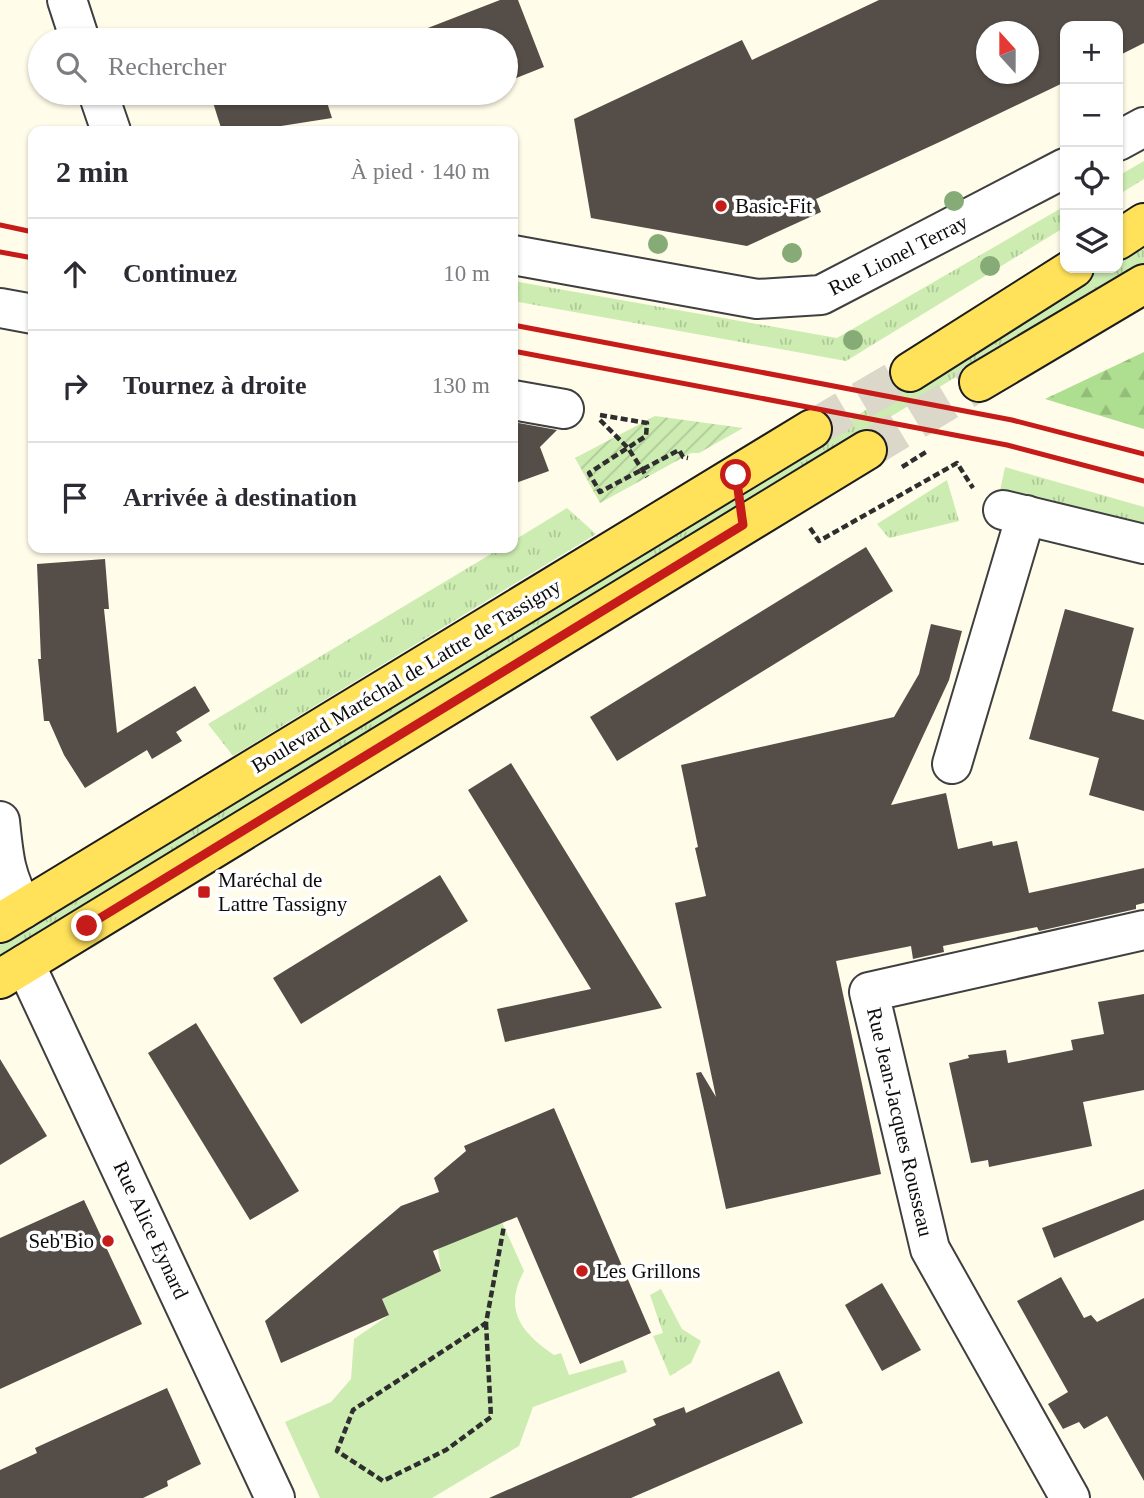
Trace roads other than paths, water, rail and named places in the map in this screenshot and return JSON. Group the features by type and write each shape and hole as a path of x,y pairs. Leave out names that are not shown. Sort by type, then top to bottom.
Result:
{"main road":[{"path":"1123,237 1144,223"},
{"path":"910,372 1066,273"},
{"path":"979,382 1144,284"},
{"name":"Boulevard Maréchal de Lattre de Tassigny","path":"12,916 812,429"},
{"path":"12,971 867,450"}],"street":[{"path":"66,0 76,28"},
{"path":"102,105 109,126"},
{"path":"1123,138 1144,127"},
{"name":"Rue Lionel Terray","path":"518,256 757,299 821,295 1060,172"},
{"path":"0,308 28,313"},
{"path":"518,401 564,409"},
{"path":"952,764 1013,512 1144,544"},
{"path":"0,821 12,916"},
{"name":"Rue Jean-Jacques Rousseau","path":"1070,1498 930,1249 869,992 1144,930"},
{"name":"Rue Alice Eynard","path":"12,971 275,1498"}],"tunnel":[{"path":"812,429 910,372"},
{"path":"867,450 979,382"}],"railway":[{"path":"0,225 28,231"},
{"path":"0,252 28,257"},
{"path":"518,326 1012,420 1144,454"},
{"path":"518,352 1007,445 1144,481"}],"place":[{"name":"Basic-Fit","path":"721,206"},
{"name":"Maréchal de Lattre Tassigny","path":"204,892"},
{"name":"Seb'Bio","path":"108,1241"},
{"name":"Les Grillons","path":"582,1271"}]}
